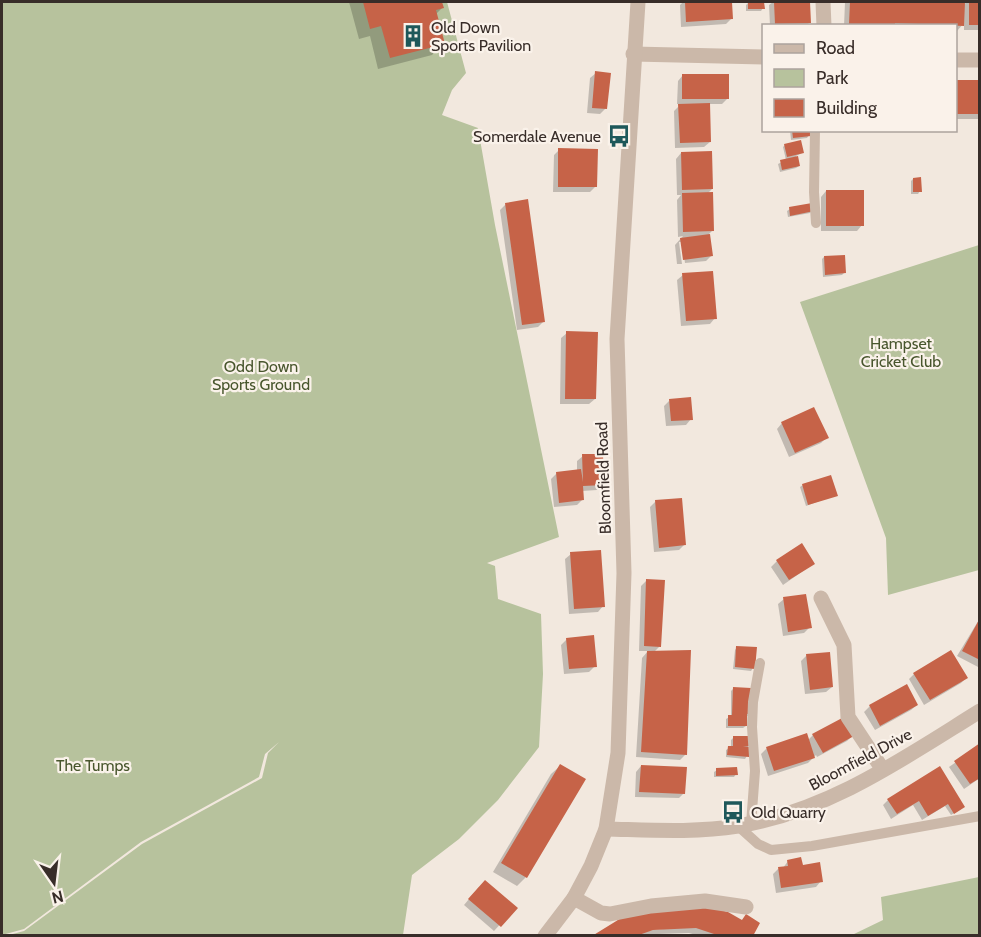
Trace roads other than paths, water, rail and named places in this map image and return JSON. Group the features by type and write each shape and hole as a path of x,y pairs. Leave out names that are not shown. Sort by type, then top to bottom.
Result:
{"street":[{"name":"Bloomfield Road","path":"545,936 574,898 591,866 606,829 618,753 624,573 617,339 638,2"},
{"path":"823,2 824,24"},
{"path":"633,54 762,57"},
{"path":"957,60 980,60"},
{"path":"821,598 844,645 848,717 883,771"},
{"name":"Bloomfield Drive","path":"606,829 706,830 745,825 825,801 883,771 980,711"},
{"path":"574,898 601,914 705,901 746,907"}],"lane":[{"path":"815,132 816,223"},
{"path":"760,663 753,702 755,771 745,825 758,844 771,850 812,846 980,816"}],"place":[{"name":"Old Down Sports Pavilion","path":"413,36"},
{"name":"Somerdale Avenue","path":"619,136"},
{"name":"Old Quarry","path":"733,812"}],"park label":[{"name":"Hampset Cricket Club","path":"901,352"},
{"name":"Odd Down Sports Ground","path":"261,375"},
{"name":"The Tumps","path":"93,765"}]}
